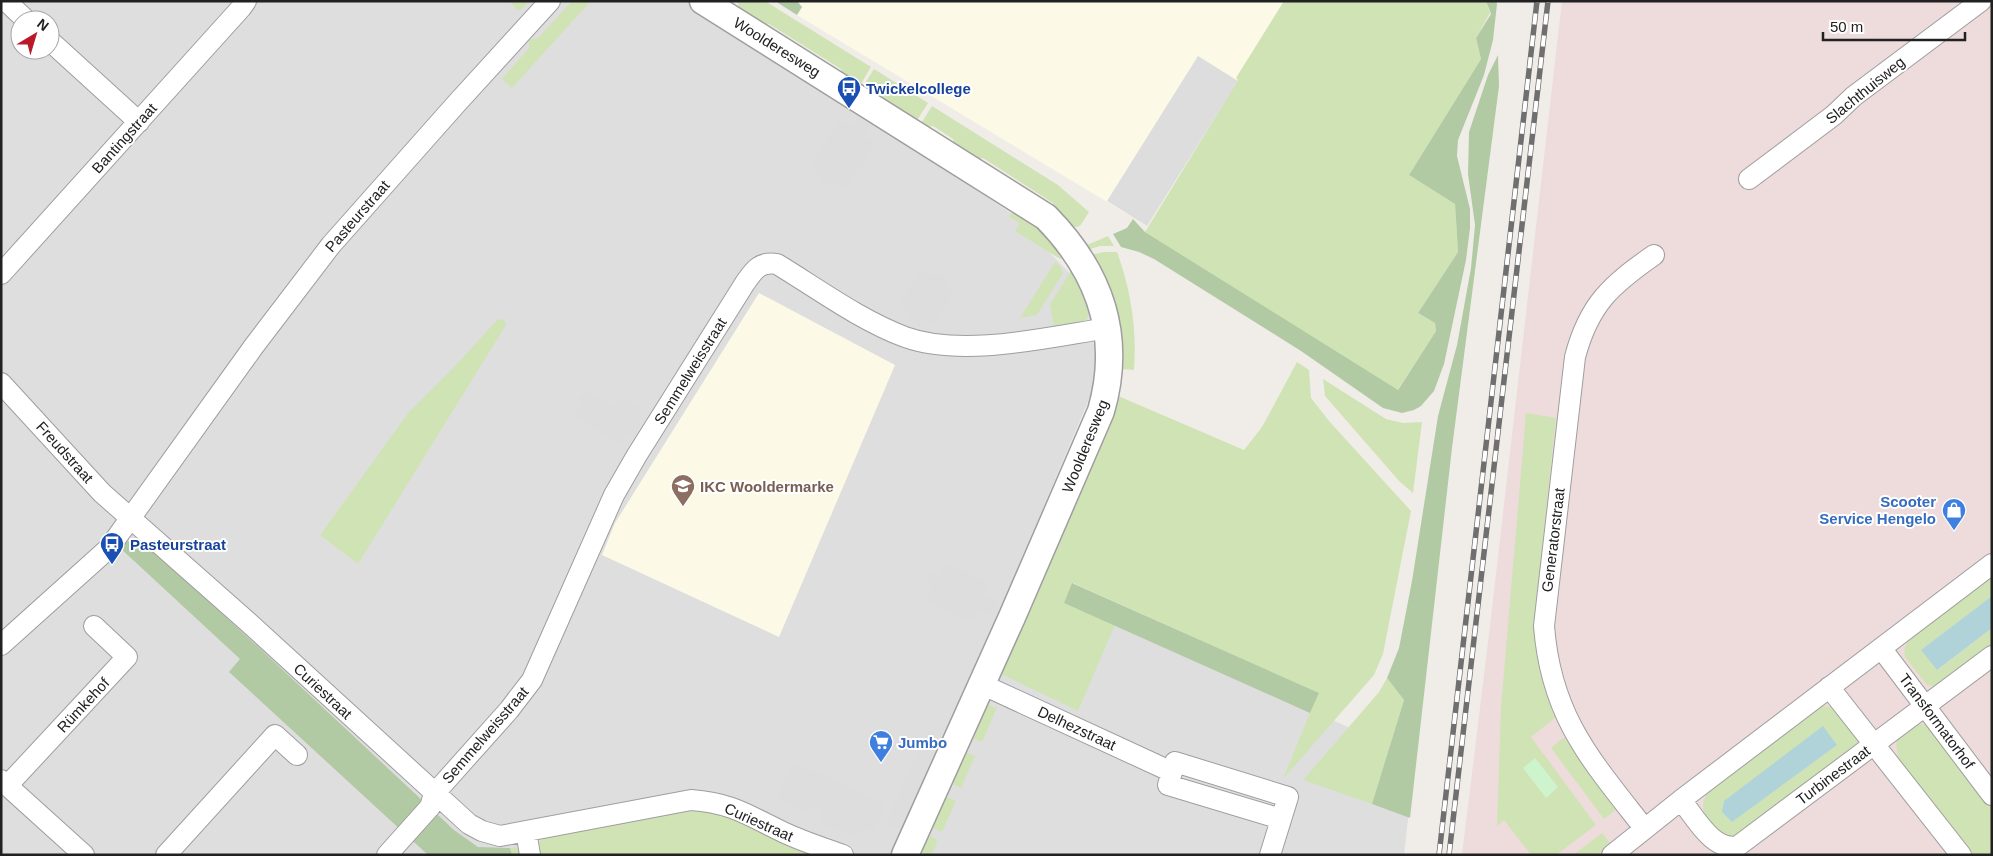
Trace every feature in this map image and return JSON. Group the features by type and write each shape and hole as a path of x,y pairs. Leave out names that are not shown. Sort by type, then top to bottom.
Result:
{"street":[{"path":"6,1 15,10"},
{"name":"Bantingstraat","path":"1,274 242,8 246,1"},
{"name":"Pasteurstraat","path":"1,645 109,548 254,346 331,245 550,1"},
{"name":"Slachthuisweg","path":"1749,179 1834,115 1854,96 1981,1"},
{"name":"Woolderesweg","path":"714,4 1046,217 1066,237 1093,282 1108,328 1109,362 1106,394 1101,411 905,855"},
{"path":"60,51 139,122"},
{"name":"Generatorstraat","path":"1644,828 1587,755 1571,729 1559,702 1551,675 1546,653 1544,626 1575,357 1580,336 1587,320 1602,298 1622,279 1654,255"},
{"name":"Semmelweisstraat","path":"434,794 509,710 532,680 614,495 648,437 745,283 760,265 767,262 777,264 875,323 905,337 921,341 960,346 988,345 1108,328"},
{"name":"Freudstraat","path":"1,383 102,493 131,518"},
{"name":"Curiestraat","path":"131,518 248,622 434,794 469,824 482,831 500,836 692,800 736,809 800,840 843,855"},
{"path":"1612,855 1644,828 1992,564"},
{"name":"Rümkehof","path":"77,852 4,783 127,657 94,626"},
{"name":"Transformatorhof","path":"1881,648 1992,795"},
{"name":"Turbinestraat","path":"1681,800 1714,841 1725,847 1738,846 1992,656"},
{"name":"Delhezstraat","path":"981,684 1172,772 1175,762 1288,796 1270,855"},
{"path":"1829,687 1961,855"},
{"path":"166,855 275,735 297,755"},
{"path":"387,855 430,807 434,794"},
{"path":"526,831 530,855"}],"shaded area":[{"path":"1,1 687,1 1011,213 1089,293 1097,380 1014,577 1415,757 1404,855 1,855"},
{"path":"797,1 1284,1 1236,78 1239,80 1147,226 797,15 802,7"},
{"path":"1562,1 1992,1 1992,855 1462,855"},
{"path":"1198,56 1238,81 1147,226 1107,201"},
{"path":"858,117 870,125 865,136 874,142 874,146 848,188 836,184 829,185 821,181 821,175 811,165 838,122 841,121 851,126"},
{"path":"920,270 931,275 938,273 945,278 947,285 955,292 934,325 925,320 921,321 919,326 905,323 909,311 899,303"},
{"path":"743,272 720,309 718,301 735,274"},
{"path":"748,292 749,300 657,447 650,448"},
{"path":"759,293 895,365 779,637 602,555 615,523"},
{"path":"827,303 907,344 899,348 877,339 829,311"},
{"path":"719,311 681,371 679,364 711,313"},
{"path":"586,390 611,405 623,396 642,408 638,421 641,424 634,436 628,435 622,444 619,444 576,417 580,405 578,399"},
{"path":"947,563 987,582 984,595 1000,603 994,616 977,609 972,619 968,620 929,602 928,599 932,590 926,583 929,574 939,574"},
{"path":"927,732 945,740 903,832 885,824"},
{"path":"793,762 886,804 874,831 868,829 851,836 819,822 824,809 812,804 807,813 776,799"}],"green space":[{"path":"510,1 529,1 521,10 517,10"},
{"path":"572,1 591,1 512,88 502,79 529,48 529,40 538,38"},
{"path":"737,1 765,1 871,67 859,87 842,76 841,69 769,24 759,25 740,10"},
{"path":"775,1 797,1 802,7 797,15"},
{"path":"1284,1 1486,1 1490,13 1476,38 1481,59 1409,175 1455,204 1458,252 1418,313 1435,323 1436,331 1397,391 1145,232"},
{"path":"1486,1 1496,1 1497,4 1493,40 1484,75 1458,140 1457,156 1470,209 1466,260 1444,364 1434,391 1421,406 1402,413 1383,408 1301,351 1154,259 1121,247 1113,234 1127,228 1133,219 1145,232 1398,390 1436,331 1435,323 1418,313 1458,252 1455,204 1409,175 1481,59 1476,38 1491,14"},
{"path":"1498,55 1499,86 1452,448 1410,818 1372,804 1404,700 1387,678 1399,648 1412,581 1438,416 1457,345 1471,268 1475,225 1468,174 1469,132 1488,75"},
{"path":"874,69 928,103 916,122 883,102 884,98 864,85"},
{"path":"932,106 1058,185 1089,212 1080,226 1072,228 1054,211 1053,203 983,158 975,160 955,147 953,139 933,126 924,128 920,125"},
{"path":"1015,208 1034,221 1068,256 1060,259 1015,231 1020,223 1009,217"},
{"path":"1108,236 1114,246 1100,246 1087,250 1087,245"},
{"path":"1117,252 1126,281 1134,325 1134,370 1121,369 1090,255"},
{"path":"1055,262 1060,266 1063,273 1037,315 1020,318"},
{"path":"1074,266 1091,313 1083,323 1054,328 1050,304"},
{"path":"498,319 504,320 506,325 358,564 320,535 409,412"},
{"path":"1297,362 1309,370 1311,398 1329,421 1411,511 1383,654 1374,675 1283,779 1318,693 1073,583 1064,603 1115,625 1078,711 999,673 1116,395 1244,450 1262,427"},
{"path":"1323,379 1386,419 1403,423 1422,422 1413,493 1399,481 1325,396"},
{"path":"1526,413 1556,418 1535,615 1536,651 1545,688 1556,717 1531,737 1596,825 1556,855 1531,855 1504,820 1497,826 1501,707"},
{"path":"131,541 149,545 454,830 478,847 510,848 512,855 428,855 229,672 240,659 119,547 122,543"},
{"path":"1992,576 1992,596 1921,650 1938,670 1992,628 1992,652 1938,687 1927,685 1905,657 1906,644 1911,638"},
{"path":"1072,583 1319,693 1310,713 1064,603"},
{"path":"1387,678 1404,700 1372,804 1303,780 1379,692"},
{"path":"983,703 997,708 982,742 969,736"},
{"path":"1822,706 1834,707 1860,742 1733,841 1719,831 1704,813 1704,799 1709,790","holes":["1837,745 1732,821 1722,812"]},
{"path":"1922,724 1929,726 1992,805 1992,855 1970,855 1898,758 1896,742 1907,730"},
{"path":"1564,737 1617,809 1604,819 1551,748"},
{"path":"962,751 975,756 961,788 948,782"},
{"path":"1535,758 1558,787 1546,798 1523,768"},
{"path":"942,795 956,801 942,832 928,826"},
{"path":"682,811 707,812 731,817 819,855 512,855 510,848 537,845 544,837"},
{"path":"1602,833 1611,844 1597,855 1573,855"},
{"path":"924,834 936,839 937,843 931,855 920,855"}],"water":[{"path":"1992,596 1992,628 1937,670 1921,650"},
{"path":"1823,726 1837,745 1732,822 1722,812 1724,801"}],"railway":[{"path":"1439,855 1537,1"},
{"path":"1449,855 1548,1"}],"place":[{"name":"Twickelcollege","path":"849,109"},
{"name":"IKC Wooldermarke","path":"683,507"},
{"name":"Scooter Service Hengelo","path":"1954,531"},
{"name":"Pasteurstraat","path":"112,565"},
{"name":"Jumbo","path":"881,763"}]}
